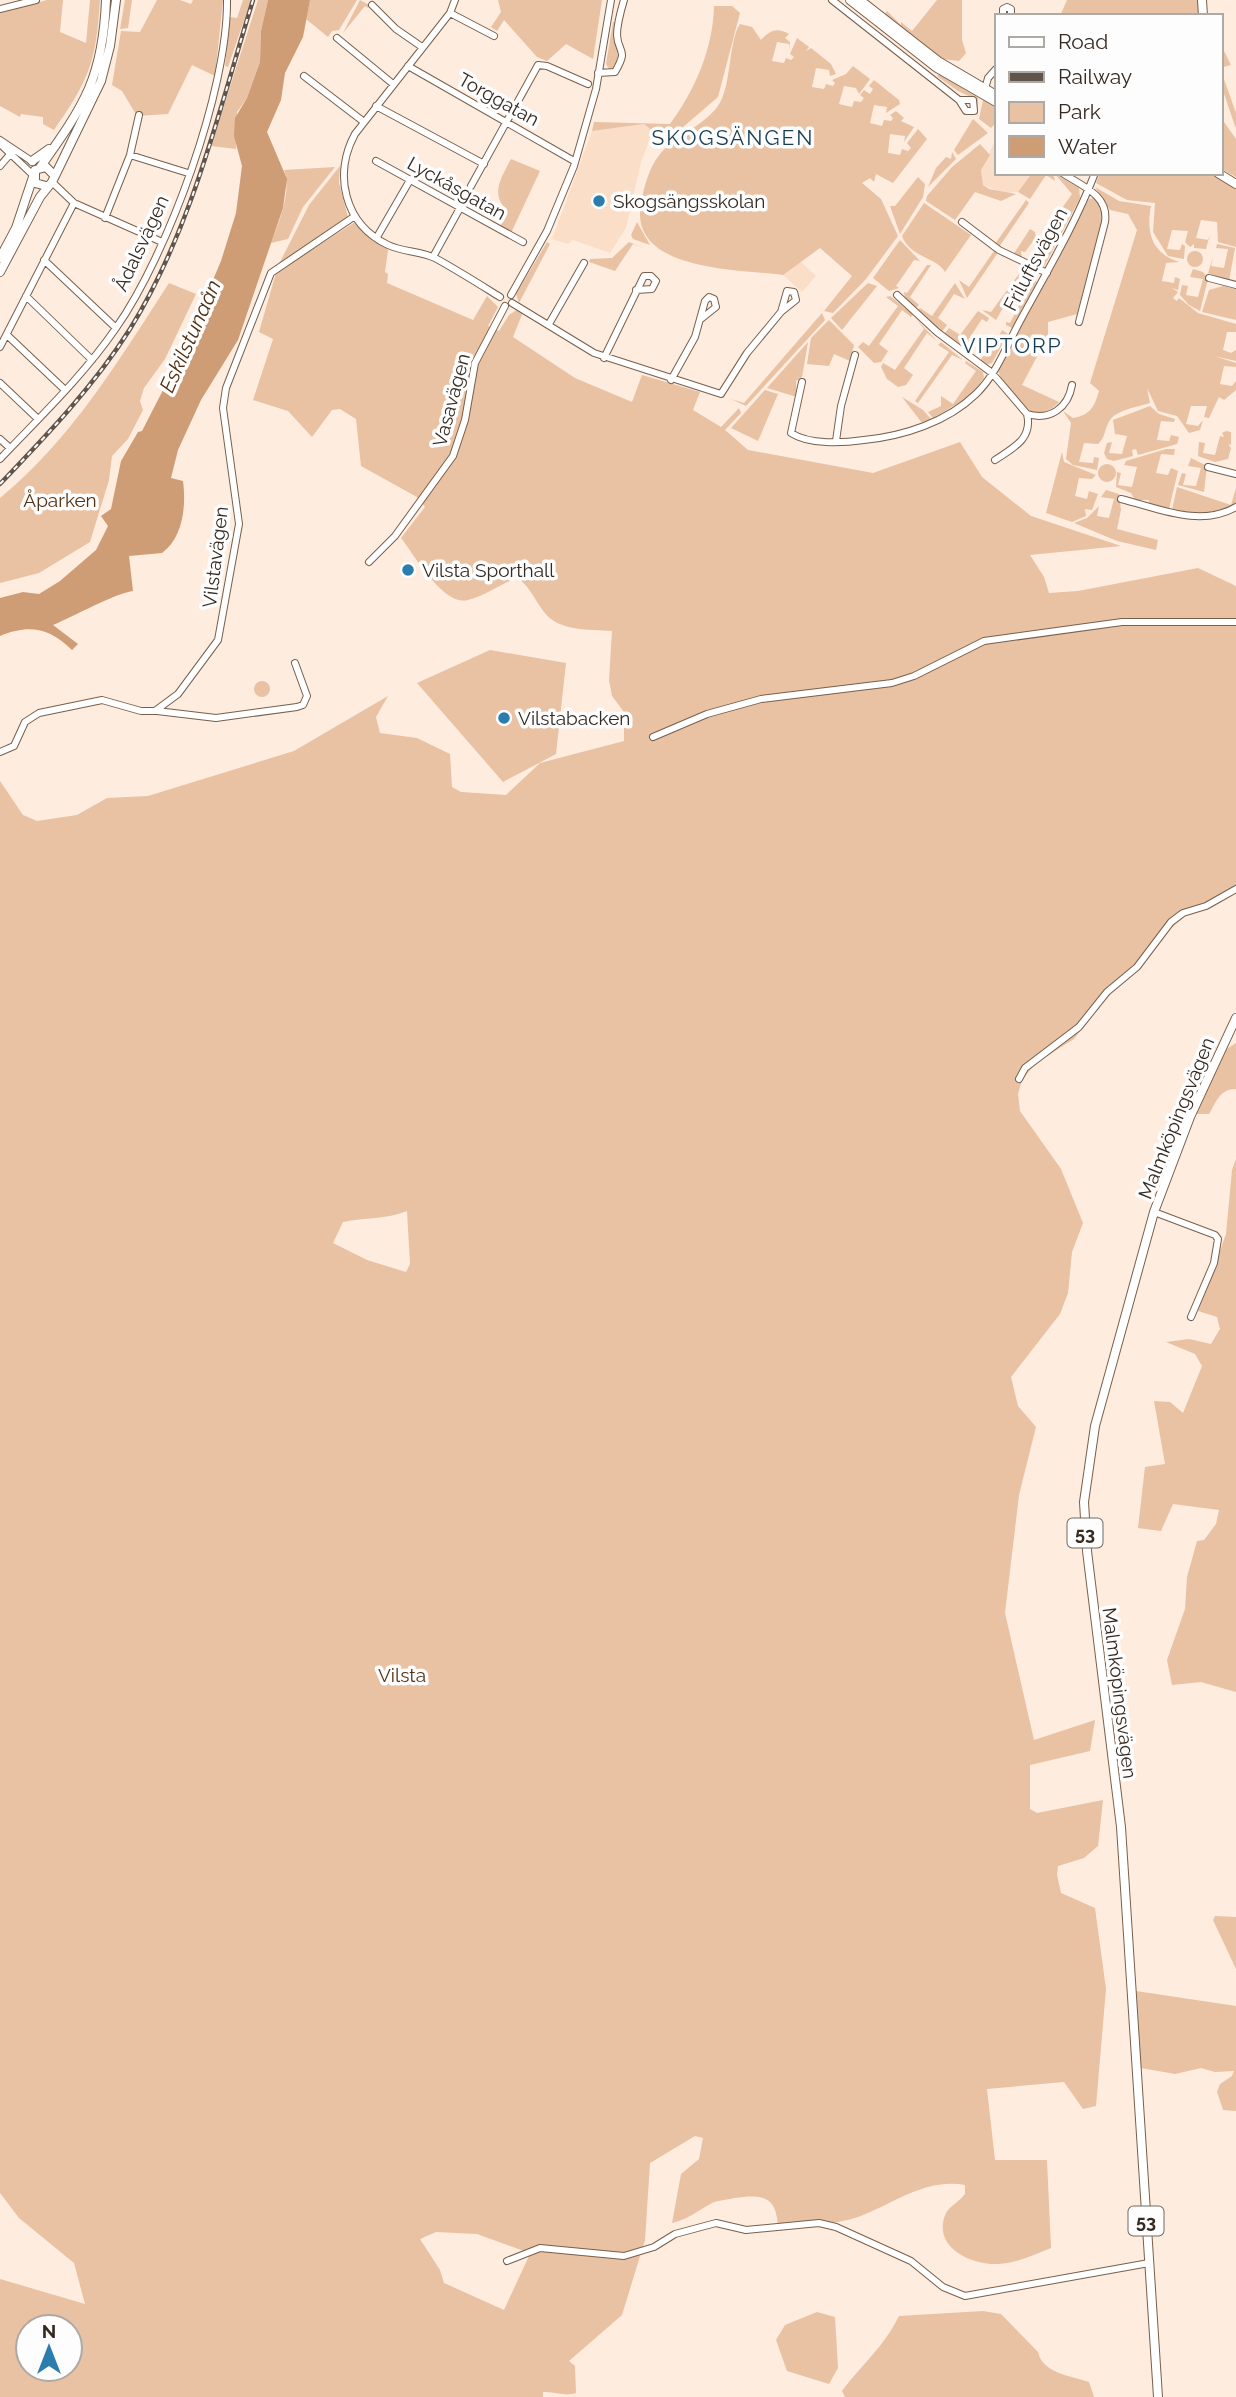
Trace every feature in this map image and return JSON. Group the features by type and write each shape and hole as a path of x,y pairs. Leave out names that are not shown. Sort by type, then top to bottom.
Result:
{"main road":[{"path":"0,257 16,228 33,176 61,137 97,73 104,43 106,0"},
{"path":"0,272 50,182 101,80 110,46 116,0"},
{"path":"850,0 930,63 995,95"},
{"path":"860,0 995,101"},
{"path":"32,161 38,159 61,137"},
{"path":"41,166 48,168 50,182"},
{"path":"33,176 36,185 50,182"},
{"name":"Malmköpingsvägen","path":"1158,2397 1121,1827 1084,1512 1087,1470 1095,1426 1154,1212 1190,1117 1236,1018"}],"street":[{"path":"0,9 36,0"},
{"name":"Ådalsvägen","path":"0,459 92,360 116,328 162,242 188,173 220,72 227,0"},
{"path":"444,0 494,36"},
{"path":"508,305 548,226 574,161 598,73 611,0"},
{"path":"598,73 615,72 623,56 624,49 617,36 624,0"},
{"path":"832,0 959,100"},
{"path":"372,5 396,29 422,47"},
{"path":"452,6 351,143 344,167 345,192 355,216 377,237 390,246 433,257 500,297 508,305 549,324 604,358 721,394 747,353 781,312"},
{"path":"1003,14 1003,9 1007,7 1011,9 1011,14"},
{"path":"337,38 393,84"},
{"path":"471,186 538,65 588,85"},
{"name":"Torggatan","path":"408,66 574,161"},
{"path":"983,91 988,78 995,70"},
{"path":"304,76 364,122"},
{"path":"376,106 484,164"},
{"path":"105,218 130,155 139,115"},
{"path":"0,142 33,176"},
{"path":"12,152 41,166"},
{"path":"0,166 12,152"},
{"path":"130,155 188,173"},
{"name":"Lyckåsgatan","path":"376,161 523,242"},
{"path":"1065,175 1101,199 1106,215 1079,322"},
{"name":"Friluftsvägen","path":"802,382 791,433 799,437 836,441 881,438 925,425 970,399 992,373 1047,273 1094,175"},
{"path":"377,237 410,180"},
{"path":"50,182 74,203 162,242"},
{"path":"0,346 74,203"},
{"path":"433,257 460,208"},
{"name":"Vilstavägen","path":"155,711 178,694 215,646 220,634 239,513 223,400 264,284 276,269 355,216"},
{"path":"962,222 999,250 1047,273"},
{"path":"44,260 116,328"},
{"path":"549,324 584,263"},
{"path":"1209,278 1236,285"},
{"path":"604,358 636,290"},
{"path":"500,297 505,293 511,295"},
{"path":"897,295 937,332 992,373 1027,414 1040,417 1054,413 1068,400 1072,385"},
{"path":"26,296 92,360"},
{"name":"Vasavägen","path":"369,562 395,536 453,456 463,430 475,363 508,305"},
{"path":"671,380 688,352 701,319"},
{"path":"7,335 65,390"},
{"path":"836,441 841,406 855,355"},
{"path":"0,383 38,419"},
{"path":"995,460 1022,441 1028,431 1027,414"},
{"path":"0,439 10,448"},
{"path":"1208,467 1236,474"},
{"path":"1121,499 1196,517 1220,514 1236,507"},
{"path":"653,737 707,715 761,699 892,683 914,676 984,641 1119,622 1236,622"},
{"path":"0,752 14,746 25,722 39,713 102,700 141,711 216,718 297,708 303,705 307,696 295,663"},
{"path":"1019,1079 1026,1068 1079,1027 1107,992 1132,973 1177,916 1206,906 1236,889"},
{"path":"1154,1212 1218,1239 1214,1263 1191,1317"},
{"path":"507,2261 540,2248 624,2256 654,2247 675,2234 721,2222 746,2230 805,2223 836,2227 911,2261 943,2287 965,2296 1149,2263"}],"shaded area":[{"name":"Skogsängsskolan","path":"644,124 653,131 641,162 626,228 610,253 573,240 568,244 552,239 592,131"},
{"path":"995,141 995,175 1031,175 1018,192 1004,193 983,185 981,170"},
{"path":"800,261 816,276 802,292 783,275"}],"green space":[{"path":"47,0 63,0 60,32 86,43 90,0 100,0 96,39 89,69 76,97 54,130 43,124 43,117 21,114 20,117 0,106 0,13"},
{"path":"125,0 132,0 128,28 120,29"},
{"path":"157,0 180,0 191,4 193,0 223,0 215,76 192,65 168,114 137,116 122,91 112,85 121,31 140,32"},
{"path":"243,0 251,0 228,67 225,66 230,17 237,18"},
{"path":"258,0 268,0 261,31 260,62 247,98 237,112 236,149 211,146"},
{"path":"310,0 357,0 339,30 332,31 328,37 306,19"},
{"path":"360,0 369,5 368,8 365,6 343,33"},
{"path":"498,0 602,0 593,59 566,44 547,61 537,57 504,20 497,31 491,27 501,12"},
{"path":"937,0 962,0 962,40 966,53 959,61 943,59 884,15 887,11 901,25 901,22 912,31"},
{"path":"1067,0 1198,0 1200,14 1061,14"},
{"path":"714,6 732,6 740,13 718,97 676,133 653,131 644,124 592,131 594,122 670,124 701,68 710,38"},
{"path":"613,22 616,22 614,37 621,53 614,68 610,70 606,64"},
{"path":"740,24 752,27 761,40 774,31 789,34 785,38 790,42 789,50 789,44 777,42 772,61 784,63 786,58 791,60 794,57 790,54 797,38 809,47 806,51 811,48 831,64 836,74 830,76 829,70 816,68 812,87 824,89 826,84 833,86 835,83 832,80 846,74 853,66 870,79 859,94 856,88 844,86 839,104 852,107 854,101 861,102 864,98 860,95 864,90 870,94 873,89 869,86 874,80 899,100 900,104 886,113 887,107 874,105 870,123 882,126 884,120 891,121 893,118 890,115 896,111 904,118 901,121 914,127 904,142 905,136 890,134 888,153 900,155 902,149 908,151 911,148 907,143 918,129 927,139 893,183 876,174 874,182 870,178 862,183 881,199 898,236 866,279 833,313 824,311 852,276 820,248 783,275 716,268 669,255 652,243 642,226 641,203 653,165 667,147 718,106 726,87 733,42"},
{"path":"1222,47 1231,65 1222,67"},
{"path":"939,74 978,98 978,118 975,99 958,91 937,76"},
{"path":"1222,74 1236,113 1236,129 1222,88"},
{"path":"983,100 995,107 995,123 991,128 979,119"},
{"path":"973,119 988,133 958,155 954,150"},
{"path":"1222,122 1236,139 1236,177 1222,169"},
{"path":"980,144 990,155 981,170 983,185 989,189 1016,194 1001,201 975,192 955,220 926,201 927,196 952,167"},
{"path":"952,152 956,159 928,187 936,168 946,157 951,159"},
{"path":"511,159 540,171 511,233 500,227 507,210 498,192"},
{"path":"340,166 339,183 348,217 279,264 309,205"},
{"path":"335,167 303,207 288,239 271,243 286,197 284,170"},
{"path":"1031,175 1046,175 1030,199 1018,192"},
{"path":"1056,175 1079,188 1080,198 1044,267 1040,268 1036,266 1039,259 1044,261 1052,245 1043,235 1072,194"},
{"path":"1099,175 1212,175 1236,189 1236,247 1218,242 1217,222 1201,220 1196,238 1208,240 1206,249 1194,248 1194,244 1190,247 1185,242 1188,231 1172,230 1167,249 1180,250 1182,244 1185,246 1184,259 1168,256 1153,232 1155,203 1127,200 1096,183"},
{"path":"918,177 925,184 923,197 900,234 890,206 895,206"},
{"path":"1095,187 1119,201 1151,206 1149,224 1153,240 1162,253 1179,262 1166,263 1162,281 1174,283 1175,277 1180,279 1178,290 1172,288 1178,292 1173,298 1177,301 1179,298 1198,313 1236,324 1236,332 1227,332 1223,350 1231,353 1236,350 1236,361 1214,356 1236,363 1236,367 1224,366 1220,384 1232,386 1236,381 1236,390 1224,400 1219,397 1209,418 1204,417 1207,406 1191,406 1186,424 1198,426 1203,420 1200,430 1189,433 1177,416 1158,411 1147,388 1150,403 1128,409 1113,417 1098,444 1084,443 1079,462 1093,463 1094,457 1099,458 1097,470 1073,465 1066,459 1071,423 1063,411 1073,418 1079,417 1087,413 1095,402 1099,391 1090,383 1137,230 1128,214 1110,210"},
{"path":"1089,199 1099,200 1103,211 1102,222 1077,314 1048,322 1048,335 1064,347 1041,349 1022,385 1059,402 1049,410 1039,413 1030,411 1013,398 997,367"},
{"path":"1026,200 1029,203 999,247 995,244"},
{"path":"924,203 971,235 945,272 936,263 911,249 902,236"},
{"name":"Vilsta","path":"355,222 388,250 385,272 388,274 387,283 473,320 487,296 498,307 488,326 499,331 509,315 518,309 523,312 513,337 575,378 632,402 642,375 700,392 693,410 721,427 739,408 741,413 725,430 748,450 873,473 960,442 982,477 1031,516 1121,546 1030,555 1044,577 1049,593 1078,591 1198,568 1236,586 1236,894 1211,908 1188,914 1168,931 1135,973 1107,997 1074,1039 1036,1063 1022,1080 1018,1094 1020,1111 1061,1169 1083,1223 1072,1252 1068,1293 1060,1314 1011,1377 1018,1406 1036,1427 1019,1495 1005,1613 1034,1740 1095,1720 1090,1751 1030,1765 1030,1809 1037,1813 1103,1800 1098,1846 1084,1858 1058,1866 1057,1875 1061,1893 1095,1908 1106,1989 1096,2106 1083,2109 1064,2082 987,2089 995,2160 1047,2160 1051,2248 1019,2260 998,2264 965,2257 948,2244 944,2235 946,2213 965,2194 965,2185 950,2184 923,2189 858,2217 829,2223 778,2228 775,2209 771,2203 760,2197 753,2197 714,2202 672,2223 681,2174 699,2159 703,2138 695,2136 650,2163 645,2240 622,2315 569,2361 575,2366 576,2393 543,2392 543,2397 0,2397 0,2279 85,2304 74,2263 19,2218 0,2193 0,781 23,815 37,821 77,815 107,798 148,796 294,751 388,696 376,717 380,733 417,738 450,754 452,787 461,792 506,795 540,763 624,741 624,712 612,696 609,680 612,631 575,628 558,623 544,612 529,589 517,577 468,600 458,600 439,587 401,538 425,507 417,497 361,466 356,419 340,409 332,410 312,437 288,411 253,400 273,339 259,332 276,273","holes":["407,1211 410,1264 406,1272 367,1260 333,1243 343,1222 391,1216","436,2232 477,2234 527,2252 529,2256 504,2310 444,2283 440,2270 420,2239"]},
{"path":"637,222 650,245 633,239 631,235"},
{"path":"1030,229 1035,232 1036,237 1025,252 1021,251 1022,260 1013,255"},
{"path":"900,240 920,261 914,260 896,286 899,288 889,291 873,278"},
{"path":"547,242 550,244 519,303 516,294"},
{"path":"629,242 649,250 633,244 615,271 589,262 590,259 612,258"},
{"path":"1217,244 1235,248 1229,281 1208,273 1213,257 1211,266 1224,268 1228,249 1216,248"},
{"path":"994,251 997,254 967,298 959,280 969,287"},
{"path":"1195,251 1203,259 1195,267 1187,259"},
{"path":"927,265 931,265 910,297 919,305 916,308 905,299 904,292 907,293"},
{"path":"1193,269 1203,272 1208,279 1200,311 1189,305 1180,295 1182,285 1188,286 1186,295 1198,297 1203,279 1190,277"},
{"path":"1019,274 1037,282 1012,328 1006,325 1006,322 1010,323 1023,298 1012,292 996,320 982,310 991,312"},
{"name":"Åparken","path":"169,283 196,294 165,359 144,388 140,401 143,410 128,439 112,456 109,480 90,542 39,573 0,583 0,498 26,475 72,424 113,369"},
{"path":"868,283 877,286 842,330 831,318"},
{"path":"955,283 965,299 954,294 938,318 947,325 941,333 918,310 920,308 932,316"},
{"path":"1223,286 1236,289 1236,320 1202,312 1209,290"},
{"path":"890,296 913,314 911,317 902,310 879,344 888,351 881,362 874,363 858,347 863,342 869,346 898,306 886,297"},
{"path":"978,311 989,318 987,322 982,319 968,340 972,343 966,352 944,334 949,328 960,335"},
{"path":"822,313 825,320 746,406 731,399 744,403"},
{"path":"915,318 937,341 927,333 904,368 913,375 906,385 898,387 887,379 881,367 883,363 895,370 924,329"},
{"path":"829,320 854,345 850,361 834,354 829,366 807,364 811,338"},
{"path":"1002,330 1008,334 992,363 986,365 980,361 985,353 989,355"},
{"path":"808,342 802,377 796,381 797,397 767,388"},
{"path":"941,342 963,360 952,355 918,403 915,401 949,352 938,345"},
{"path":"966,361 983,372 984,378 972,395 933,418 928,412 941,406 941,396 953,404 976,371 965,363"},
{"path":"765,390 778,394 758,441 731,428"},
{"path":"902,397 923,410 931,419 922,423"},
{"path":"1150,406 1159,414 1175,419 1174,422 1161,421 1157,440 1169,441 1171,435 1179,437 1177,444 1138,455 1136,449 1132,450 1133,456 1114,461 1107,459 1104,453 1107,443 1112,442 1109,453 1122,454 1127,436 1115,434 1113,420"},
{"path":"1231,432 1228,459 1215,462 1198,456 1199,442 1205,443 1203,453 1215,455 1220,436 1224,437 1222,433"},
{"path":"1166,449 1175,449 1174,455 1161,454 1156,473 1168,475 1171,468 1178,471 1169,509 1149,504 1149,500 1135,500 1131,493 1116,487 1117,472 1121,473 1118,485 1132,487 1137,467 1124,465 1126,461"},
{"path":"1062,452 1064,462 1096,475 1092,479 1079,478 1075,496 1087,499 1089,491 1098,494 1092,510 1085,509 1086,516 1072,522 1046,513"},
{"path":"1191,458 1207,466 1204,492 1178,485 1182,473 1186,474 1183,485 1196,486 1201,468 1188,466"},
{"path":"1107,464 1113,467 1116,473 1113,479 1107,482 1101,479 1098,473 1101,467"},
{"path":"1177,487 1231,505 1236,488 1236,505 1210,514 1172,510"},
{"path":"1106,490 1119,494 1121,510 1117,529 1158,540 1156,550 1117,541 1074,523 1087,518 1099,506 1097,516 1109,518 1114,499 1101,497"},
{"name":"Vilstabacken","path":"490,650 566,663 556,754 503,782 417,683"},
{"path":"259,681 265,681 270,689 268,695 259,697 254,692 254,686"},
{"path":"1236,1043 1236,1089 1222,1094 1209,1114 1195,1114 1222,1052"},
{"path":"1236,1159 1236,1692 1201,1682 1172,1685 1167,1660 1185,1609 1187,1577 1197,1541 1204,1540 1216,1524 1219,1510 1173,1504 1161,1531 1138,1528 1145,1467 1165,1464 1154,1401 1170,1402 1183,1413 1202,1366 1195,1354 1166,1342 1189,1339 1211,1344 1220,1329 1217,1317 1198,1311 1226,1234 1232,1170"},
{"path":"1215,1916 1236,1917 1236,1969 1213,1920"},
{"path":"1136,1991 1236,2006 1236,2111 1223,2110 1217,2092 1220,2084 1232,2076 1234,2071 1215,2072 1201,2068 1175,2074 1141,2068"},
{"path":"983,2311 1001,2314 1038,2352 1045,2365 1089,2382 1094,2397 845,2397 842,2391 879,2346 899,2316"},
{"path":"817,2312 835,2317 838,2368 829,2384 787,2371 776,2340 785,2325"}],"water":[{"name":"Eskilstunaån","path":"268,0 310,0 303,37 285,73 281,100 267,132 287,179 283,208 238,340 201,400 178,450 171,478 183,481 184,500 179,529 162,553 129,556 133,591 53,625 78,644 72,650 55,637 39,630 21,630 0,636 0,598 23,592 39,594 60,581 96,550 108,526 101,516 111,509 121,461 138,432 142,431 181,355 221,261 236,213 242,166 234,136 235,118 247,98 260,62 261,31"}],"railway":[{"path":"0,484 101,370 130,329 152,291 171,251 202,168 253,0"}],"place":[{"name":"Skogsängsskolan","path":"599,201"},
{"name":"Vilsta Sporthall","path":"408,570"},
{"name":"Vilstabacken","path":"504,718"}],"district":[{"name":"SKOGSÄNGEN","path":"733,137"},
{"name":"VIPTORP","path":"1012,345"}]}
